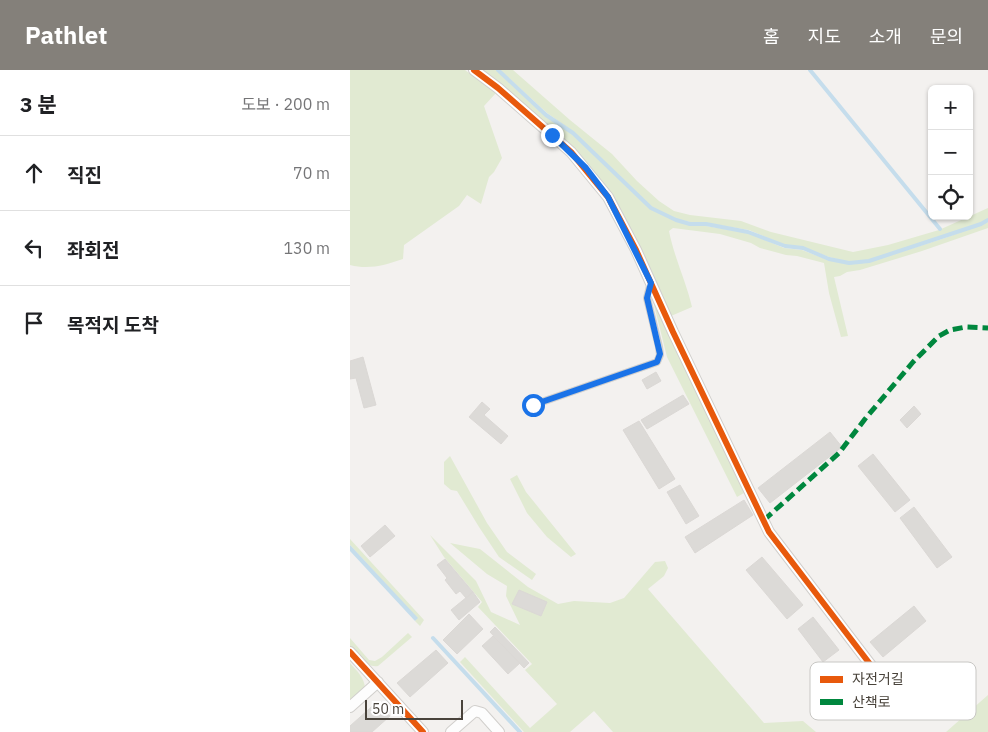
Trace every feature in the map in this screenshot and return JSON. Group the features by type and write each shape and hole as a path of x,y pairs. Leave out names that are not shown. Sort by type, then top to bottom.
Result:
{"street":[{"path":"474,70 552,135 586,168 608,197 651,283 769,532 868,662"},
{"path":"350,652 423,732"},
{"path":"350,707 378,682"},
{"path":"451,732 475,711 482,713 499,732"}],"lane":[{"path":"533,405 657,362 660,354 659,347 647,298 651,283"}],"green space":[{"path":"350,70 465,70 496,93 484,106 502,158 489,177 481,204 467,195 459,206 404,245 403,259 377,266 350,265"},
{"path":"481,70 496,70 545,116 572,134 650,209 676,221 689,225 748,233 784,248 802,250 828,260 849,264 869,262 988,222 988,228 922,251 834,277 848,336 841,337 829,293 824,263 760,248 751,243 720,234 673,228 669,231 671,241 692,307 671,316 612,196 567,144"},
{"path":"500,70 513,70 612,154 659,201 674,211 690,215 741,221 771,232 853,252 888,245 939,230 961,220 973,220 973,215 988,208 988,219 981,223 868,260 849,262 803,247 785,245 749,230 677,219 651,207 574,132 547,113"},
{"path":"653,301 658,306 744,493 737,497 667,357"},
{"path":"450,456 487,523 507,552 536,574 532,580 499,557 457,491 451,490 444,484 444,462"},
{"path":"517,475 526,492 576,554 571,557 547,537 527,513 510,479"},
{"path":"430,535 476,581 491,612 520,625 506,596 507,586 487,574 450,543 480,549 528,587 558,604 574,601 610,603 624,598 655,562 665,561 668,568 664,576 648,589 764,723 803,721 816,732 613,732 594,711 570,732 524,732 460,662 465,657 530,728 557,704 525,670 532,664 478,607 482,602 444,557"},
{"path":"350,539 424,620 420,626 415,621 417,618 350,545"},
{"path":"408,633 412,637 378,666 366,663 350,646 350,638 369,660 375,661"},
{"path":"350,663 362,678 365,689 350,702"},
{"path":"988,695 988,732 946,732 960,720 976,720 976,706"}],"water":[{"path":"350,545 418,618 415,621 350,551"}],"building":[{"path":"363,357 376,405 364,408 356,378 350,379 350,361"},
{"path":"656,372 661,381 647,389 642,380"},
{"path":"683,395 689,404 647,429 641,420"},
{"path":"482,402 490,409 484,415 508,436 501,444 469,417"},
{"path":"914,406 921,414 907,428 900,420"},
{"path":"639,421 675,479 659,489 623,430"},
{"path":"830,432 842,447 770,503 758,488"},
{"path":"873,454 910,500 895,512 858,466"},
{"path":"680,485 699,516 686,524 667,492"},
{"path":"744,500 753,515 695,553 685,537"},
{"path":"914,507 952,557 937,568 900,518"},
{"path":"385,525 395,536 370,557 361,546"},
{"path":"762,557 803,605 787,619 746,570"},
{"path":"445,559 473,592 466,598 460,591 456,594 445,580 447,578 437,565"},
{"path":"519,590 547,602 541,616 512,604"},
{"path":"473,592 480,602 459,620 451,610"},
{"path":"914,606 926,621 883,657 870,642"},
{"path":"469,614 483,629 457,654 443,640"},
{"path":"813,617 839,650 823,662 798,629"},
{"path":"495,627 529,663 524,668 490,632"},
{"path":"493,636 520,663 508,674 482,646"},
{"path":"436,650 448,663 410,697 397,683"},
{"path":"377,702 390,716 372,732 350,732 350,726"}],"waterway":[{"path":"498,70 546,115 573,133 651,208 676,220 690,224 706,224 748,232 785,246 803,248 829,259 849,263 869,261 981,224 988,220"},
{"path":"810,70 940,229"},
{"path":"433,638 520,732"}],"marked path":[{"path":"764,520 839,453 913,362 939,336 950,330 966,327 988,328"}],"cycle path":[{"path":"474,70 498,88 571,152 608,197 636,250 673,332 769,532 868,662"},
{"path":"350,652 423,732"}],"route":[{"path":"533,405 657,362 660,354 647,298 651,283 636,250 608,197 586,168 552,135"}]}
